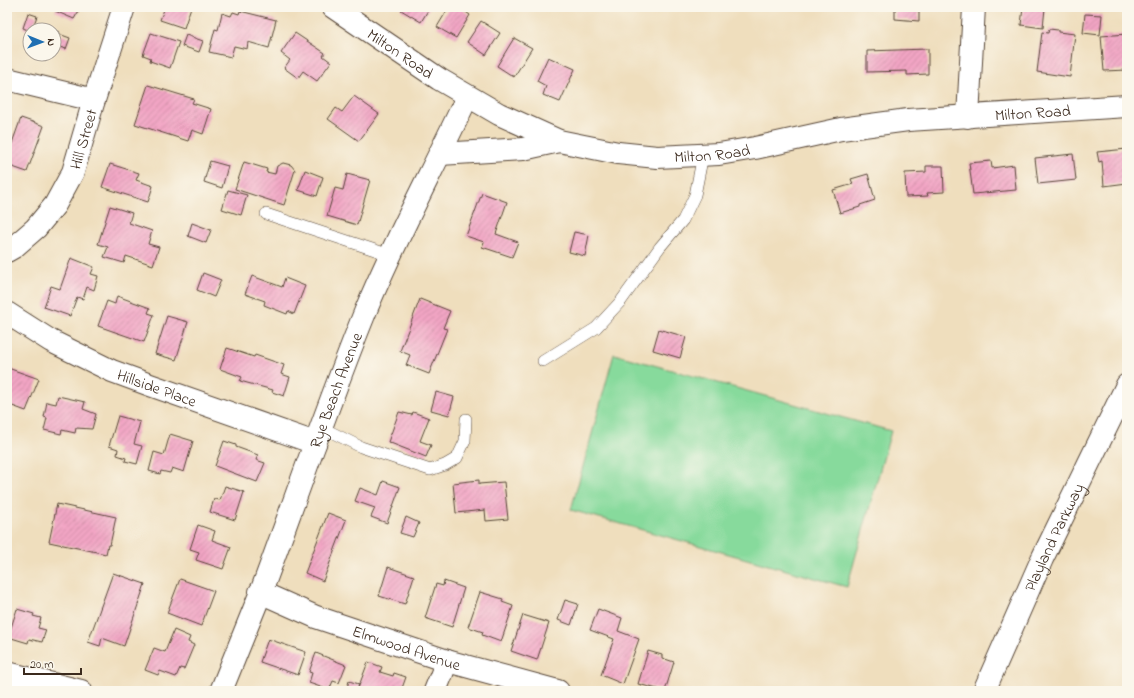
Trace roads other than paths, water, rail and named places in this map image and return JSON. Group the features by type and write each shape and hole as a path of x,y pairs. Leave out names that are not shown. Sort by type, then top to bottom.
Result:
{"street":[{"name":"Hill Street","path":"7,251 14,247 36,228 55,205 73,172 124,7"},
{"name":"Milton Road","path":"333,7 439,79 467,97 499,114 558,141 618,153 657,157 703,155 755,148 841,129 874,124 1127,106"},
{"path":"968,117 974,7"},
{"path":"7,79 94,100"},
{"name":"Rye Beach Avenue","path":"221,691 260,592 363,317 390,255 467,97"},
{"path":"440,154 523,149 558,141"},
{"name":"Hillside Place","path":"7,313 51,341 112,371 150,385 318,435"},
{"name":"Playland Parkway","path":"984,691 1042,559 1127,385"},
{"name":"Elmwood Avenue","path":"260,592 316,617 447,661 558,691"},
{"path":"435,691 447,661"},
{"path":"7,673 80,691"}],"lane":[{"path":"543,362 596,328 622,301 660,247 682,220 695,195 703,155"},
{"path":"266,214 390,255"},
{"path":"318,435 362,447 430,470 445,465 457,458 465,441 466,419"}]}
